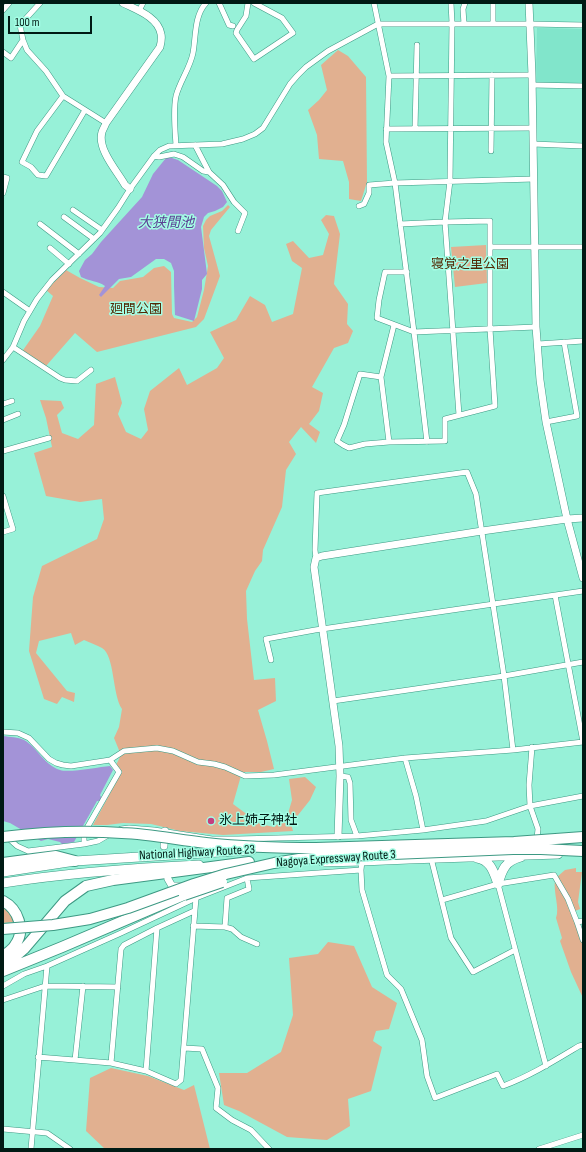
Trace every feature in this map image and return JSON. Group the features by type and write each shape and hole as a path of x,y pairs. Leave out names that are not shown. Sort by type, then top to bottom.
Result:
{"highway":[{"name":"Nagoya Expressway Route 3","path":"3,835 82,831 122,833 207,843 283,848 514,842 583,837"},
{"name":"National Highway Route 23","path":"3,872 74,861 314,846 583,837"},
{"name":"Nagoya Expressway Route 3","path":"3,929 53,925 90,919 226,874 298,859 541,849 583,852"},
{"name":"National Highway Route 23","path":"3,883 39,877 155,867 249,862 361,866 431,858 583,852"},
{"path":"498,884 505,866 514,859 528,855"},
{"path":"3,862 56,856 74,861"},
{"path":"466,857 482,859 489,863 498,884"},
{"path":"3,962 24,950 64,901 86,886 112,880 249,862"},
{"path":"3,977 184,895 242,875 259,866"},
{"path":"3,901 13,909 18,916 20,931 19,938 15,945 3,956"},
{"path":"3,971 61,950"}],"street":[{"path":"3,10 9,3"},
{"path":"40,3 20,25 27,50 46,71 63,96 106,123"},
{"path":"123,3 148,15 156,23 162,34 160,47 106,123 102,132 101,140 103,148 125,185 130,189"},
{"path":"139,11 143,3"},
{"path":"176,145 176,96 193,54 198,16 206,3"},
{"path":"219,3 229,25 233,26"},
{"path":"248,3 246,16 236,33 254,59 292,33 282,18 254,3"},
{"path":"374,3 389,76 386,142 395,182 426,442"},
{"path":"451,3 450,181 445,222 459,415"},
{"path":"464,24 463,9 465,3"},
{"path":"493,3 493,24"},
{"path":"529,3 536,246 536,327 540,380 546,422 567,519 583,578"},
{"path":"3,360 37,299 52,280 70,264 102,230 130,189 160,150 176,145 222,144 243,139 255,134 263,128 290,84 306,67 328,51 378,24 583,25"},
{"path":"3,52 11,58 23,40"},
{"path":"415,129 417,45"},
{"path":"491,151 492,75"},
{"path":"389,76 532,75"},
{"path":"532,85 583,86"},
{"path":"63,96 37,130 22,162 31,167 38,175 46,176 85,110"},
{"path":"386,129 532,128"},
{"path":"533,144 583,146"},
{"path":"195,145 208,172 223,185 234,202 245,213 238,231"},
{"path":"154,156 159,157 174,154 184,157 203,171 208,172"},
{"path":"3,177 7,178 3,193"},
{"path":"359,206 364,204 369,193 369,185 395,182 534,179"},
{"path":"73,210 102,230"},
{"path":"64,217 94,239"},
{"path":"381,377 360,374 344,425 337,441 343,445 349,448 365,444 389,442 445,441 445,419 495,406 490,330 490,221 400,224"},
{"path":"40,224 79,254"},
{"path":"490,247 583,247"},
{"path":"50,248 70,264"},
{"path":"406,272 386,272 379,300 377,318 414,332 536,327"},
{"path":"3,292 30,311"},
{"path":"389,442 381,377 394,325"},
{"path":"546,422 577,416 564,342"},
{"path":"538,344 583,342"},
{"path":"9,349 65,380 76,381 91,370"},
{"path":"3,404 12,401"},
{"path":"3,420 18,414"},
{"path":"3,451 49,438"},
{"path":"338,836 340,776 339,746 314,567 316,558 316,493 467,472 476,494 494,605 513,750"},
{"path":"3,496 13,529 3,532"},
{"path":"316,558 482,531 583,518"},
{"path":"271,660 266,638 583,591"},
{"path":"3,732 18,733 29,738 49,759 63,765 71,766 110,760 124,751 157,748 173,751 198,762 225,767 245,776 274,775 405,758 513,750 583,742 555,595"},
{"path":"333,700 504,676 583,662"},
{"path":"532,747 529,785 530,806 538,829 537,838"},
{"path":"405,758 416,796 423,830"},
{"path":"84,844 84,833 119,772 110,760"},
{"path":"340,776 348,777 350,783 351,820 357,836"},
{"path":"3,835 17,846 28,851 98,841 120,829 129,828 165,831 219,839 357,836 423,830 486,821 530,806 583,796"},
{"path":"164,846 165,831"},
{"path":"431,858 451,938 473,972 515,950"},
{"path":"3,986 24,974 47,966 196,898 247,878 361,866 362,890 387,975 401,989 422,1040 427,1076 435,1098 497,1074 503,1086 527,1077 583,1045"},
{"path":"442,900 498,884 554,875 568,899 583,940"},
{"path":"225,927 227,898 249,889 247,878"},
{"path":"38,1057 111,1063 146,1071 176,1084 181,1080 197,887 172,886 168,879"},
{"path":"498,884 546,1066"},
{"path":"111,1063 122,949 124,945 194,911"},
{"path":"577,922 583,921"},
{"path":"193,926 225,927 232,929 241,938 258,944"},
{"path":"146,1071 157,928"},
{"path":"31,1149 47,966"},
{"path":"3,1000 45,986 118,987"},
{"path":"76,1060 83,986"},
{"path":"184,1048 202,1049 218,1088 216,1108 232,1120 251,1130 270,1149"},
{"path":"3,1129 47,1133 70,1149"},
{"path":"539,1149 583,1135"}],"shaded area":[{"path":"537,28 583,29 583,83 536,83"}],"green space":[{"path":"338,50 348,56 366,77 367,182 361,201 349,199 349,182 343,161 319,159 317,135 308,110 327,90 321,65"},
{"name":"廻間公園","path":"228,205 230,207 211,230 209,236 220,276 204,319 196,327 97,352 75,333 46,366 21,353 40,326 53,296 46,290 66,270 99,287 113,288 120,281 143,277 154,268 164,266 171,272 172,314 174,318 192,322 197,317 208,266 204,248 203,226 210,216 222,211"},
{"path":"326,215 334,216 340,234 334,284 348,304 347,324 353,331 348,343 334,348 312,387 323,393 319,411 309,424 320,432 316,443 301,427 289,442 296,454 286,470 282,507 263,550 262,561 255,571 246,591 247,619 254,680 275,678 276,701 258,710 274,769 261,772 242,772 233,804 260,824 274,827 287,817 292,800 289,779 305,777 316,787 310,800 291,824 293,831 223,835 180,831 151,824 123,823 93,825 121,773 116,765 121,755 114,738 119,727 122,709 116,694 109,659 106,652 102,648 84,640 75,645 71,633 39,641 36,653 67,691 75,693 74,702 62,697 57,704 44,699 29,651 33,597 42,566 97,539 104,519 102,499 80,502 46,496 34,453 52,447 46,418 40,400 61,401 64,408 57,415 62,433 78,439 94,425 96,384 115,377 122,403 118,414 126,432 141,439 148,430 144,409 150,391 179,368 187,385 217,368 224,358 210,332 236,320 250,296 265,305 272,322 293,314 302,268 292,261 286,244 293,241 309,258 323,255 329,234 321,220"},
{"name":"寝覚之里公園","path":"486,245 487,283 455,287 451,247"},
{"path":"576,868 576,872 582,872 578,902 580,909 575,911 557,877 565,870"},
{"path":"555,880 576,923 583,946 583,998 571,972 560,941 562,938 556,918 557,910"},
{"path":"3,906 12,914 14,922 3,923"},
{"path":"328,942 354,946 372,987 397,1003 389,1029 376,1031 373,1041 382,1047 371,1091 348,1099 350,1126 327,1140 287,1137 239,1111 224,1105 219,1073 247,1073 281,1052 293,1015 289,958 318,954"},
{"path":"111,1068 148,1076 184,1090 194,1085 210,1149 105,1149 86,1131 90,1078"}],"water":[{"name":"大狭間池","path":"166,158 178,160 217,186 222,191 227,202 223,207 208,213 204,217 201,227 207,274 202,280 202,289 194,321 175,315 174,271 171,263 164,259 156,259 131,277 119,279 101,297 99,295 105,286 81,277 79,271 85,260 142,197 153,174"},
{"path":"3,736 24,740 29,743 54,768 60,770 65,771 110,766 113,770 100,795 102,799 97,801 74,842 62,844 60,842 48,839 41,841 10,823 3,821"}],"place":[{"name":"氷上姉子神社","path":"211,821"}]}
